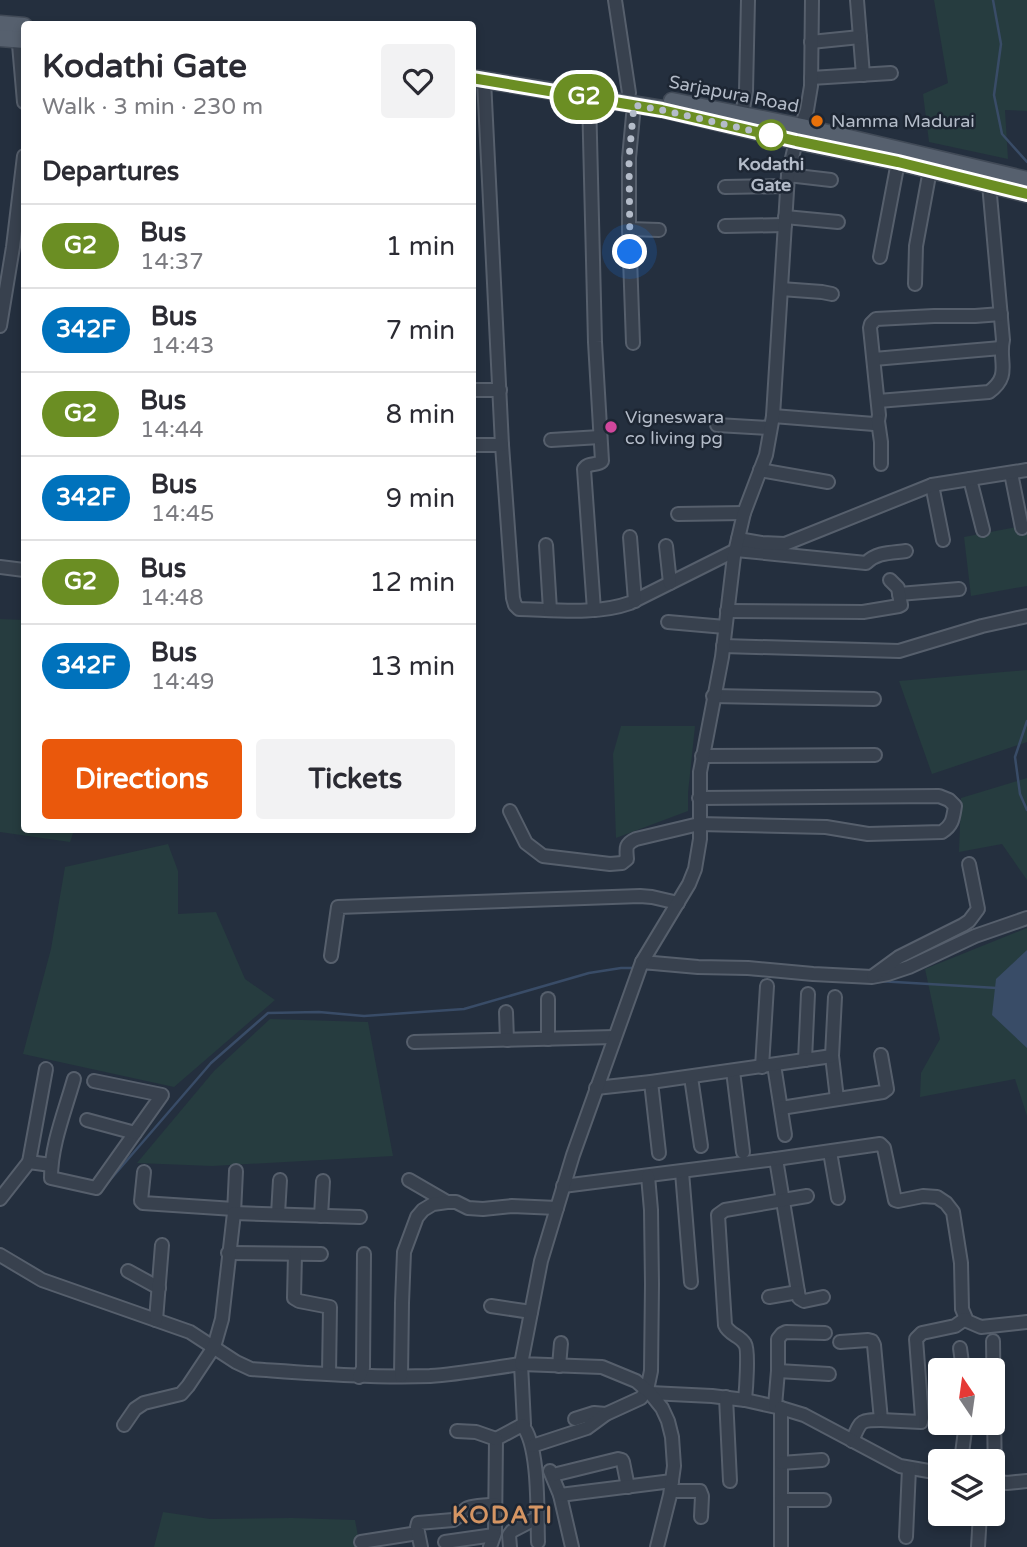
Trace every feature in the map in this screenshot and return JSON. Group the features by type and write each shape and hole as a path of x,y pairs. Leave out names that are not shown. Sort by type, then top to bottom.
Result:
{"main road":[{"path":"0,24 21,33"},
{"path":"0,38 21,33"},
{"name":"Sarjapura Road","path":"476,68 631,99 742,116 898,162 1027,194"},
{"name":"Sarjapura Road","path":"478,79 589,97 631,99 662,110 799,134 1027,180"}],"street":[{"path":"615,0 631,99 629,229 633,343"},
{"path":"742,116 746,91 748,0"},
{"path":"496,1439 524,1424 521,1364 541,1261 563,1186 642,962 689,884 695,869 699,839 702,756 723,646 737,545 744,513 766,455 772,422 788,180 807,110 811,78 812,0"},
{"path":"856,0 863,75"},
{"path":"811,42 860,37"},
{"path":"811,78 891,73"},
{"path":"478,79 488,189 513,598 519,609 617,608 670,583 737,545 786,544 932,485 1027,470"},
{"path":"589,97 595,342 602,461 584,469 594,610"},
{"path":"880,257 898,162"},
{"path":"915,284 916,246 930,170"},
{"path":"725,187 788,180 831,180"},
{"path":"0,326 21,181"},
{"path":"878,401 989,392 1002,379 1003,340 989,184"},
{"path":"725,226 785,221 838,222"},
{"path":"629,229 659,230"},
{"path":"781,289 832,294"},
{"path":"881,464 870,327 876,319 1001,314"},
{"path":"874,359 1001,348"},
{"path":"476,390 500,390"},
{"path":"717,425 772,422 874,424 878,421"},
{"path":"551,440 600,438"},
{"path":"476,445 502,444"},
{"path":"760,470 828,482"},
{"path":"1012,473 1023,528"},
{"path":"970,479 983,530"},
{"path":"932,485 943,540"},
{"path":"678,514 744,513"},
{"path":"630,537 635,601"},
{"path":"546,545 550,610"},
{"path":"737,545 866,563 873,556 906,551"},
{"path":"666,546 670,583"},
{"path":"0,567 21,570"},
{"path":"727,611 863,611 899,607 901,605 898,588 890,580"},
{"path":"899,594 959,589"},
{"path":"723,646 899,651 982,626 1027,616"},
{"path":"668,622 725,627"},
{"path":"713,696 874,699"},
{"path":"702,756 875,755"},
{"path":"509,811 526,843 543,856 610,864 622,863 627,859 626,846 629,842 699,824 826,827 868,834 942,832 949,827 955,806 939,796 699,798"},
{"path":"872,977 900,957 969,921 978,909 970,864"},
{"path":"331,956 338,907 640,896 678,903"},
{"path":"642,962 872,977 909,967 975,936 1027,918"},
{"path":"767,986 768,1066 781,1108 785,1135"},
{"path":"804,1060 808,995"},
{"path":"835,997 832,1056 837,1099"},
{"path":"548,999 548,1039"},
{"path":"506,1012 507,1040"},
{"path":"414,1042 614,1037"},
{"path":"781,1108 886,1091 881,1055"},
{"path":"596,1088 832,1056"},
{"path":"0,1199 29,1162 46,1069"},
{"path":"733,1071 743,1152"},
{"path":"691,1077 701,1146"},
{"path":"75,1079 51,1165 51,1178 96,1188 162,1095 94,1081"},
{"path":"651,1082 659,1153"},
{"path":"87,1119 135,1133"},
{"path":"563,1186 880,1144 884,1148 895,1200 937,1197 953,1212 961,1264 961,1309 965,1319 981,1327 1027,1322"},
{"path":"830,1152 838,1198"},
{"path":"776,1159 799,1298 804,1301 823,1297"},
{"path":"29,1162 51,1165"},
{"path":"124,1425 135,1409 144,1403 181,1394 214,1347 222,1319 236,1171"},
{"path":"144,1172 143,1203 278,1214 360,1217"},
{"path":"682,1172 691,1282"},
{"path":"532,1446 587,1428 606,1414 641,1398 648,1391 651,1371 652,1284 648,1176"},
{"path":"278,1214 280,1180"},
{"path":"409,1180 447,1202"},
{"path":"321,1216 323,1181"},
{"path":"745,1400 747,1349 743,1341 730,1333 725,1325 718,1215 725,1210 807,1196"},
{"path":"401,1376 404,1252 417,1217 423,1210 433,1204 447,1202 456,1202 475,1209 512,1206 557,1208"},
{"path":"156,1320 162,1245"},
{"path":"228,1254 321,1254"},
{"path":"295,1254 294,1298 330,1307 329,1374"},
{"path":"359,1377 363,1368 364,1254"},
{"path":"0,1255 42,1280 190,1332 251,1369 359,1377 433,1376 521,1364 602,1367 636,1381 662,1408 672,1437 674,1466 657,1547"},
{"path":"128,1271 159,1288"},
{"path":"769,1297 798,1292"},
{"path":"491,1306 531,1312"},
{"path":"852,1441 865,1420 921,1422 916,1339 922,1333 955,1326 965,1319"},
{"path":"781,1547 778,1339 786,1332 825,1333"},
{"path":"840,1342 872,1341 881,1420"},
{"path":"993,1341 994,1449"},
{"path":"559,1366 561,1343"},
{"path":"960,1349 961,1358"},
{"path":"778,1371 829,1374"},
{"path":"648,1391 726,1397 778,1407 804,1415 900,1466 928,1471"},
{"path":"726,1397 730,1481"},
{"path":"575,1419 594,1413 606,1414"},
{"path":"522,1426 529,1435 532,1446 538,1542"},
{"path":"457,1431 476,1432 496,1439"},
{"path":"445,1542 492,1541 496,1439"},
{"path":"553,1475 618,1459 623,1462 628,1487"},
{"path":"781,1463 822,1461"},
{"path":"906,1537 909,1468"},
{"path":"535,1471 548,1470 553,1475 572,1547"},
{"path":"1005,1483 1027,1481"},
{"path":"560,1495 628,1487 671,1486 700,1492 701,1517"},
{"path":"781,1500 824,1500"},
{"path":"421,1547 418,1524 453,1520 468,1508 495,1504"},
{"path":"510,1547 509,1535 512,1531 537,1518"},
{"path":"978,1547 979,1526"},
{"path":"361,1542 418,1533"}],"green space":[{"path":"934,0 1027,0 1027,111 1005,110 1008,159 929,142 923,94 948,83"},
{"path":"1027,525 1027,586 971,596 964,537"},
{"path":"0,619 21,620 21,833 73,833 70,842 0,832"},
{"path":"1027,670 1027,742 932,774 899,681"},
{"path":"621,726 695,726 688,811 616,838 613,754"},
{"path":"1027,778 1027,880 1002,844 959,852 961,798"},
{"path":"168,844 178,871 178,914 216,912 245,979 275,1000 174,1087 23,1054 51,949 65,867"},
{"path":"1027,928 1027,1116 1015,1079 920,1097 921,1073 940,1039 925,969"},
{"path":"270,1019 368,1022 393,1156 212,1166 137,1163 214,1071"},
{"path":"163,1512 210,1519 355,1520 360,1547 154,1547"}],"water":[{"path":"1027,950 1027,1048 992,1015 996,979"}],"waterway":[{"path":"993,0 1001,44 994,95 1002,134 1027,162"},
{"path":"1027,721 1015,757 1020,794 1027,810"},
{"path":"103,1188 211,1063 268,1013 319,1012 364,1016 464,1009 589,973 634,968"},
{"path":"644,969 662,970"},
{"path":"738,974 756,975"},
{"path":"878,981 997,988"}],"bus line":[{"name":"G2","path":"476,79 662,110 898,162 1027,194"}],"place":[{"name":"Namma Madurai","path":"817,121"},
{"name":"Kodathi Gate","path":"771,135"},
{"name":"Vigneswara co living pg","path":"611,427"}],"district":[{"name":"KODATI","path":"503,1515"}],"route":[{"path":"630,252 629,158 634,105 771,135"}]}
